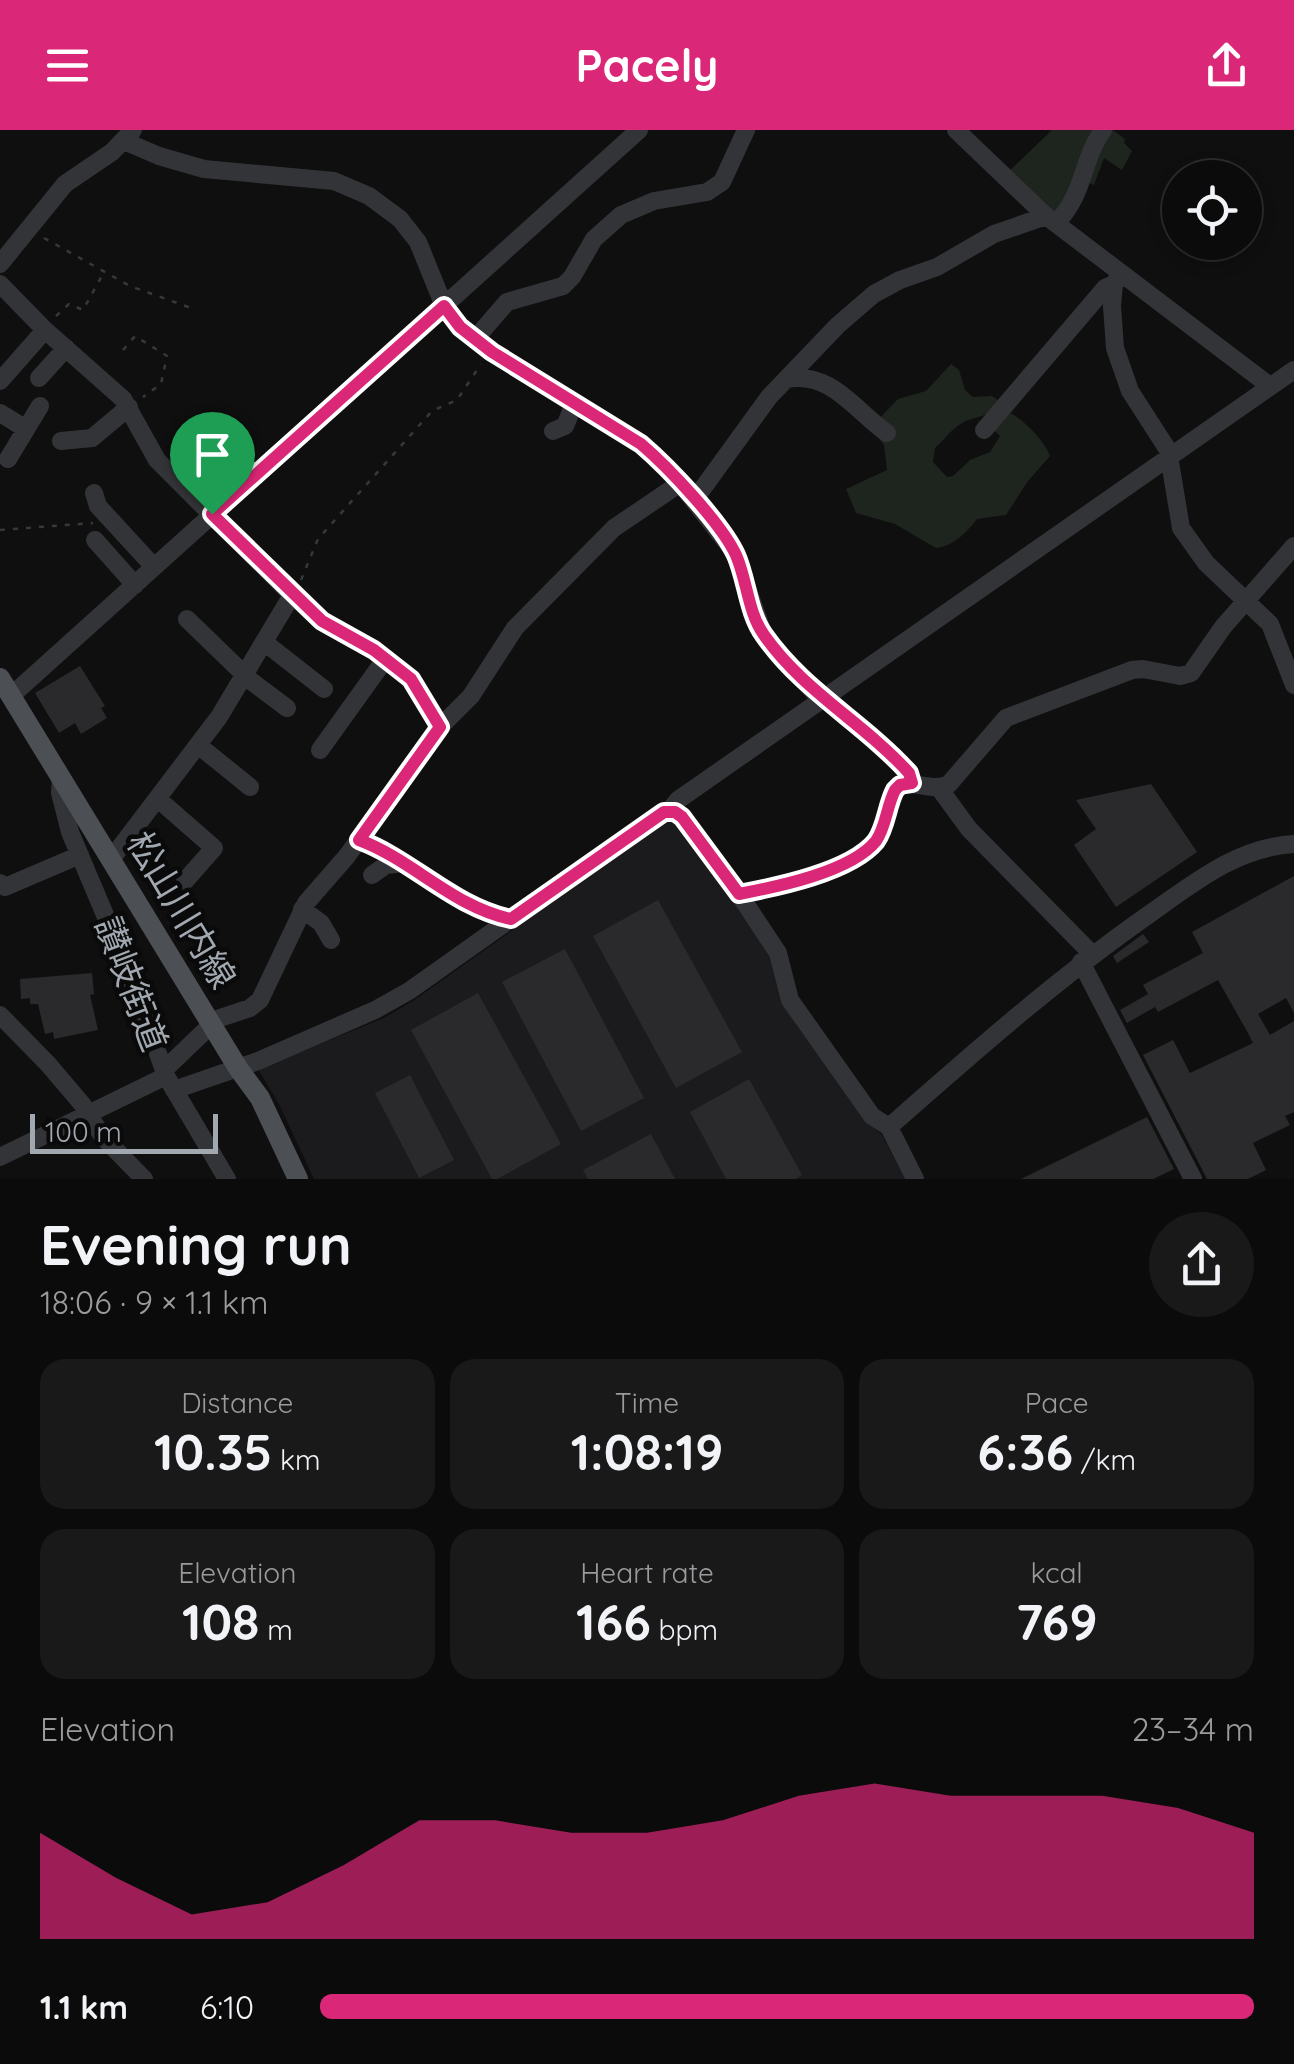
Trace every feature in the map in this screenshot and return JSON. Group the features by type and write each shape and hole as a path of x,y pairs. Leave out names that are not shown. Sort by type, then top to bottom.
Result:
{"main road":[{"name":"松山川内線","path":"5,687 260,1098 298,1179"}],"street":[{"path":"5,687 135,584 638,130"},
{"path":"476,339 507,302 562,286 572,277 594,238 621,215 654,200 707,192 722,182 746,130"},
{"path":"956,130 1118,279 1270,386"},
{"path":"695,499 745,427 787,379 838,325 884,286 937,267 994,234 1051,220 1075,200 1092,149 1103,130"},
{"path":"0,264 65,184 128,136 159,156 204,168 317,178 369,196 408,227 444,306 476,339 641,444 664,463 735,553 764,636 803,682 905,769 912,783"},
{"path":"984,430 1105,288 1118,279"},
{"path":"1118,279 1111,321 1115,348 1130,390 1170,457 1181,528 1206,562 1270,624 1294,685"},
{"path":"0,284 45,330 112,387 129,407 157,460 292,596 331,628 386,658 411,679 440,727"},
{"path":"0,381 45,330"},
{"path":"40,378 66,348"},
{"path":"669,812 678,800 1294,370"},
{"path":"787,379 808,378 844,394 887,433"},
{"path":"554,432 565,426 575,402"},
{"path":"8,459 40,406"},
{"path":"61,442 92,438 129,407"},
{"path":"0,413 26,429"},
{"path":"168,1079 211,1023 260,1000 302,909 360,841 440,727 471,696 524,618 614,528 679,484"},
{"path":"94,493 98,506 154,567"},
{"path":"95,540 135,584"},
{"path":"739,894 810,878 869,847 879,835 900,785 939,788 954,780 1010,715 1138,668 1180,676 1191,673 1223,628 1294,546"},
{"path":"112,858 195,750 292,596"},
{"path":"187,619 244,675 287,708"},
{"path":"264,642 324,690"},
{"path":"321,750 386,658"},
{"path":"174,741 195,750 250,787"},
{"name":"讃岐街道","path":"61,778 64,811 168,1079 227,1179"},
{"path":"939,788 969,829 1086,958 1193,1179"},
{"path":"158,798 214,848 185,881"},
{"path":"0,1158 168,1079 238,1068 390,1003 660,813 669,812 682,817 739,894 778,954 790,1000 872,1116 889,1127 915,1179"},
{"path":"360,841 456,898 511,919"},
{"path":"889,1127 1086,958 1232,860 1266,848 1294,844"},
{"path":"0,883 6,887 80,856"},
{"path":"372,875 386,865 404,864"},
{"path":"302,909 332,940"},
{"path":"0,1015 48,1064 103,1137 144,1179"}],"path":[{"path":"28,228 130,286 190,308"},
{"path":"45,330 68,304 83,310 104,271"},
{"path":"123,350 132,339 140,337 164,352 167,359 159,387 129,407"},
{"path":"292,596 318,539 432,411 456,400 492,352"},
{"path":"0,530 70,527 110,518"}],"shaded area":[{"path":"1052,130 1113,130 1132,151 1122,170 1104,158 1094,185 1080,179 1058,217 1007,173"},
{"path":"951,364 959,370 965,390 973,397 992,396 998,400 991,411 959,425 935,448 933,462 947,477 970,460 990,452 1000,436 994,430 1007,412 1032,430 1050,456 1006,515 977,519 954,541 936,548 895,524 856,513 846,489 887,470 884,445 870,428 898,399 926,391"},
{"path":"666,821 683,823 771,956 785,1005 798,1027 865,1120 882,1135 905,1179 314,1179 258,1069 384,1018 413,1001"}],"building":[{"path":"80,666 105,706 101,708 107,718 81,734 75,723 59,733 35,693"},
{"path":"1151,784 1197,852 1116,907 1074,845 1096,829 1076,800"},
{"path":"1294,876 1294,1013 1286,998 1258,1014 1270,1035 1294,1021 1294,1112 1285,1116 1290,1125 1253,1143 1266,1170 1248,1179 1207,1179 1143,1055 1173,1040 1190,1073 1253,1043 1248,1033 1218,980 1158,1012 1155,1007 1127,1023 1120,1010 1148,994 1143,985 1203,953 1192,932"},
{"path":"658,900 742,1052 676,1088 593,936"},
{"path":"1143,934 1149,942 1117,963 1113,956"},
{"path":"565,949 644,1098 581,1131 502,982"},
{"path":"92,973 94,994 90,995 98,1030 54,1039 53,1032 45,1034 38,1004 30,1004 30,998 21,999 20,979"},
{"path":"478,993 561,1144 497,1179 492,1179 411,1030"},
{"path":"410,1075 454,1160 419,1178 375,1093"},
{"path":"749,1079 802,1175 795,1179 726,1179 690,1112"},
{"path":"1147,1117 1174,1169 1153,1179 1021,1179"},
{"path":"651,1134 675,1179 588,1179 583,1170"}],"route":[{"path":"444,306 460,327 492,352 641,444 664,463 735,553 764,636 803,682 860,727 909,773 912,783 895,790 874,843 810,878 739,894 682,817 664,812 511,919 498,916 456,898 413,868 359,840 440,727 411,679 374,650 322,621 212,514 444,306"}]}
